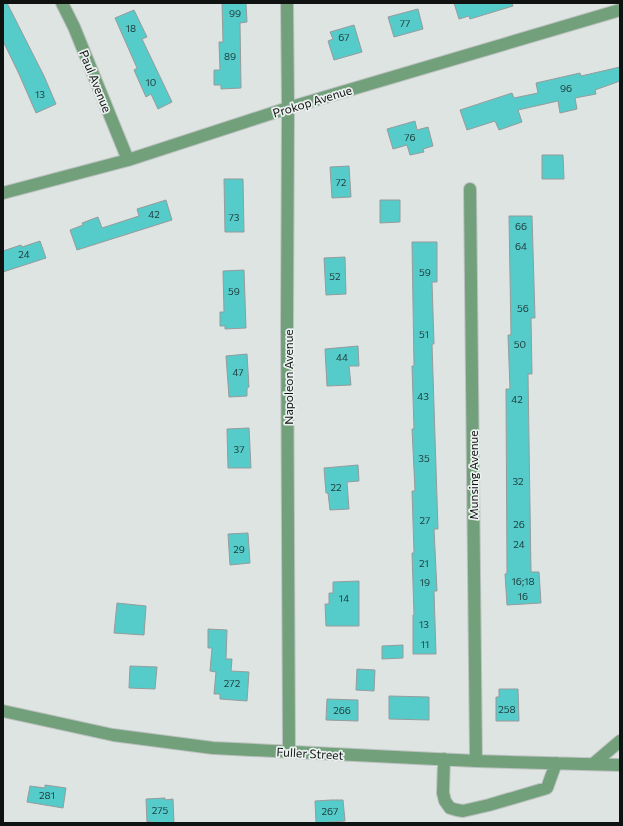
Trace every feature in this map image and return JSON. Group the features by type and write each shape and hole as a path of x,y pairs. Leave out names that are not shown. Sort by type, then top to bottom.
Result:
{"street":[{"name":"Paul Avenue","path":"62,3 74,26 128,160"},
{"name":"Napoleon Avenue","path":"287,3 289,752"},
{"name":"Prokop Avenue","path":"3,193 128,160 288,108 620,10"},
{"name":"Munsing Avenue","path":"470,189 476,761"},
{"name":"Fuller Street","path":"3,711 90,731 139,739 213,748 476,761 620,765"},
{"path":"593,764 620,741"},
{"path":"444,759 443,793 445,801 450,808 463,811 503,802 547,788 556,763"}],"building":[{"path":"3,3 7,3 44,76 56,104 36,113 3,41"},
{"path":"222,3 246,3 247,22 240,23 241,88 221,89 221,85 214,85 214,70 220,70 219,42 223,42"},
{"path":"454,3 512,3 513,6 470,19 469,16 459,19"},
{"path":"418,9 423,29 394,37 388,17"},
{"path":"134,10 147,37 142,39 172,102 158,109 151,94 146,97 134,70 137,68 115,18"},
{"path":"354,25 362,52 334,60 328,41 333,39 330,32"},
{"path":"620,67 620,81 595,90 596,94 575,98 577,109 560,113 558,101 518,110 522,122 499,130 495,121 467,130 460,110 512,93 514,98 538,93 536,83 580,73 581,76"},
{"path":"415,121 417,130 428,127 433,146 423,149 424,152 410,155 407,145 393,149 387,129"},
{"path":"542,155 563,155 564,179 542,179"},
{"path":"349,166 351,197 332,198 330,167"},
{"path":"224,179 243,179 244,232 225,232"},
{"path":"166,200 172,220 77,250 70,230 83,225 82,223 98,217 102,228 139,216 137,209"},
{"path":"380,200 400,200 400,222 380,223"},
{"path":"509,216 532,216 535,318 531,318 532,374 528,374 531,572 539,572 541,603 507,605 505,574 507,573 506,389 510,389 508,335 511,335"},
{"path":"40,241 46,258 3,272 3,251"},
{"path":"412,242 437,242 437,282 432,282 434,344 432,344 438,529 434,529 437,591 434,591 436,654 413,654 414,615 412,553 414,553 412,491 415,491 412,429 414,429 412,366 414,366"},
{"path":"345,257 346,294 326,295 324,258"},
{"path":"244,270 246,328 225,329 225,326 220,326 220,312 224,312 223,271"},
{"path":"358,346 359,366 349,366 351,385 327,386 325,349"},
{"path":"247,354 249,387 247,388 247,396 229,397 226,356"},
{"path":"249,428 251,468 228,468 227,429"},
{"path":"358,465 359,481 347,482 349,509 330,510 328,493 326,493 324,468"},
{"path":"248,533 250,563 230,565 228,534"},
{"path":"359,581 359,626 326,626 325,604 329,604 329,593 333,593 333,582"},
{"path":"117,603 146,606 144,635 114,633"},
{"path":"208,629 227,630 226,659 232,659 231,671 249,672 247,701 220,699 220,694 214,694 216,672 210,671 212,648 208,648"},
{"path":"403,645 403,658 382,659 382,646"},
{"path":"130,666 157,667 155,689 129,688"},
{"path":"357,669 375,670 374,691 356,690"},
{"path":"499,689 518,689 519,721 496,721 496,697 499,697"},
{"path":"389,696 429,697 429,720 389,719"},
{"path":"327,699 358,700 358,721 326,720"},
{"path":"45,785 66,788 63,808 27,802 30,786 45,788"},
{"path":"165,798 165,800 173,799 174,823 147,822 146,799"},
{"path":"343,800 345,821 316,823 315,801"}]}
